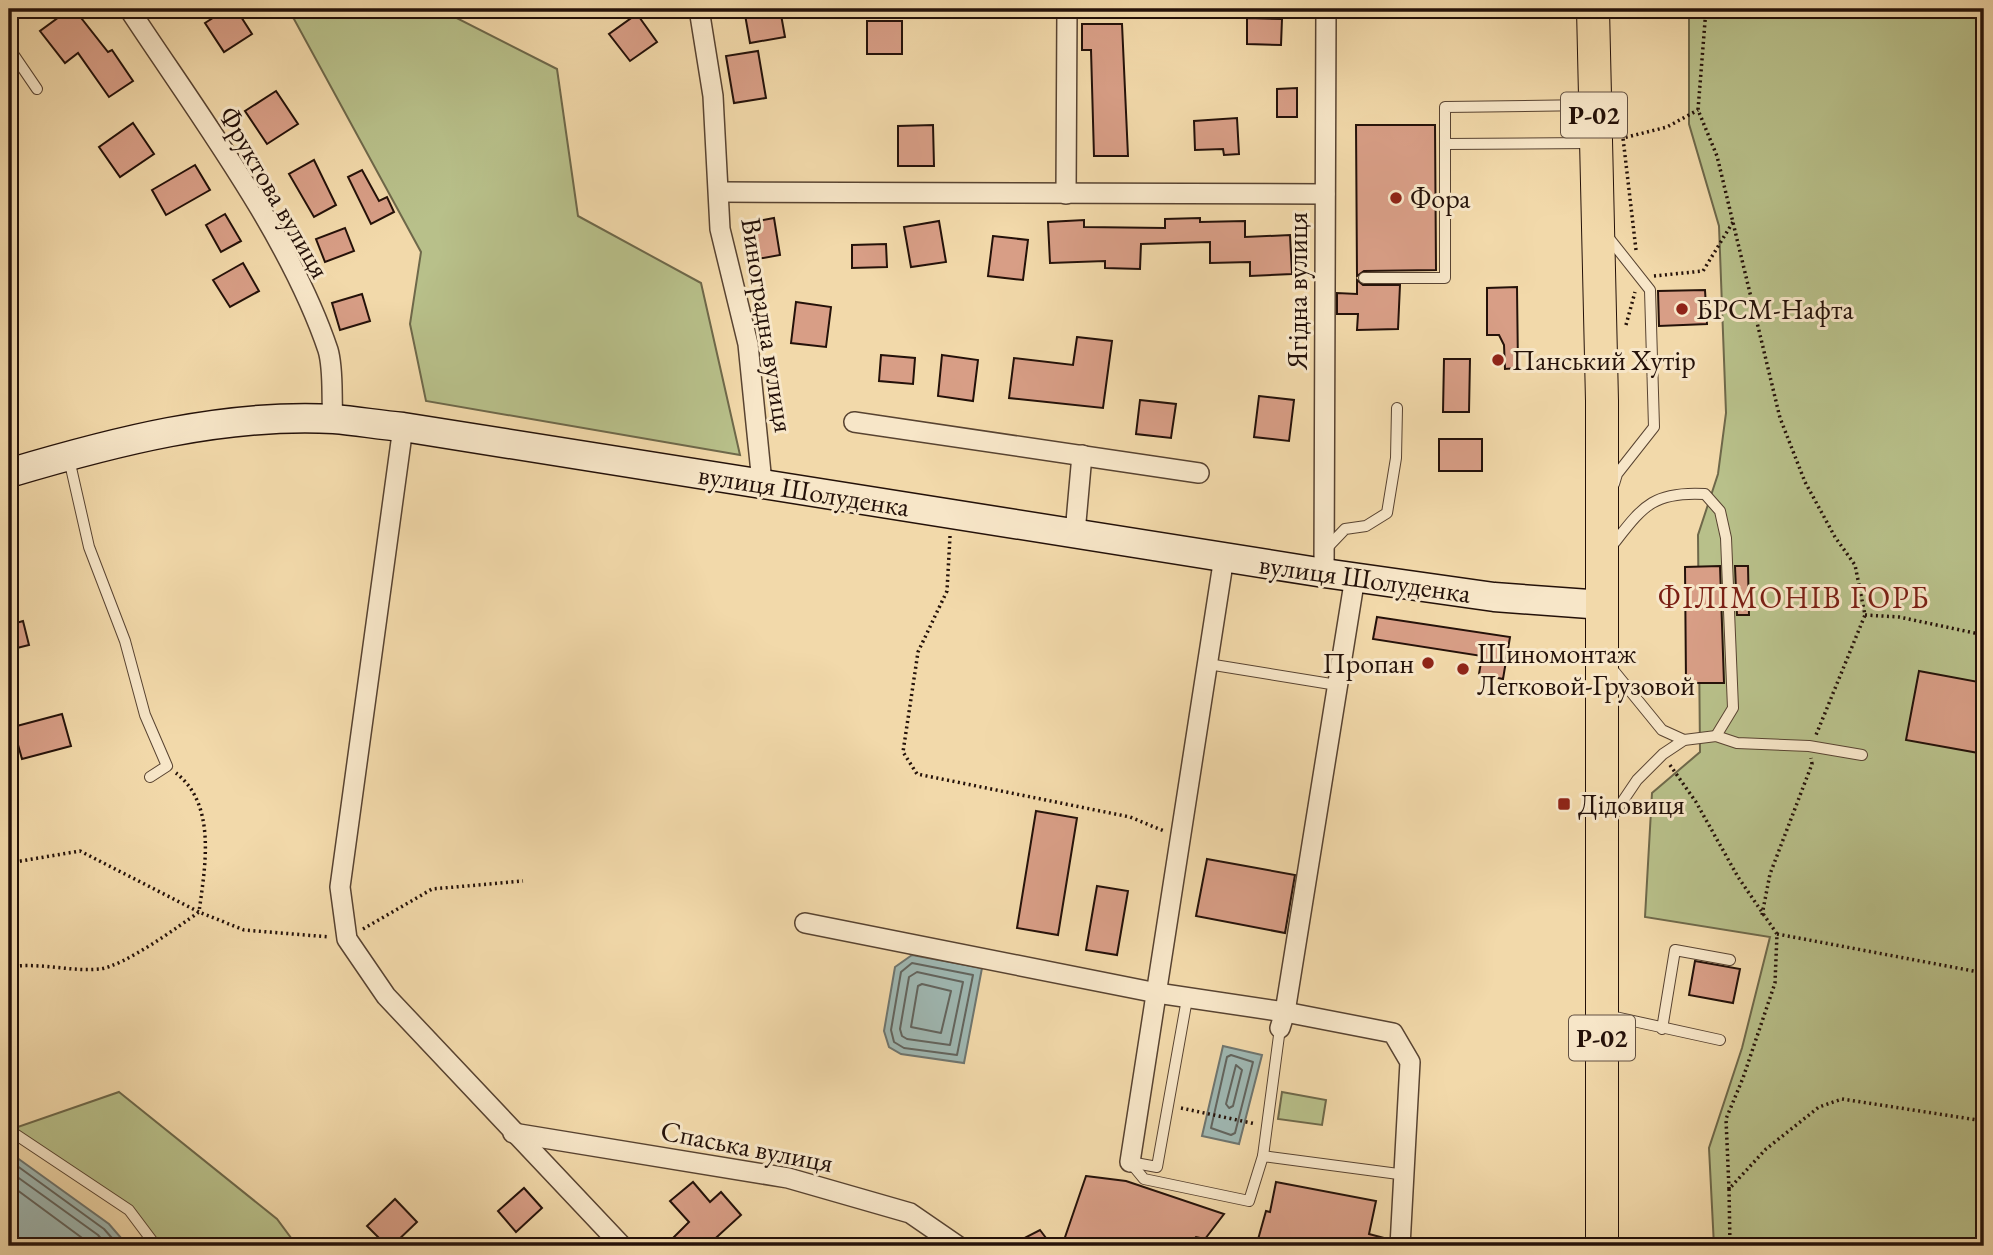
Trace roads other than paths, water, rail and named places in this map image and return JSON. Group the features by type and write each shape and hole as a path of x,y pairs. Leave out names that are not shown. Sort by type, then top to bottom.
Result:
{"main road":[{"name":"Р-02","path":"1593,9 1603,606 1602,1246"},
{"name":"вулиця Шолуденка","path":"9,473 68,455 178,429 332,419 403,427 1224,557 1324,562 1355,577 1494,597 1603,606"}],"street":[{"name":"Фруктова вулиця","path":"129,9 244,185 293,270 329,352 332,419"},
{"name":"Виноградна вулиця","path":"699,9 713,96 720,229 748,344 762,483"},
{"path":"1066,194 1067,9"},
{"name":"Ягідна вулиця","path":"1324,562 1326,9"},
{"path":"720,192 1325,194"},
{"path":"854,422 1199,473"},
{"path":"403,427 340,887 347,939 386,996 622,1246"},
{"path":"1075,533 1082,456"},
{"path":"1130,1162 1224,557"},
{"path":"1282,1020 1355,577"},
{"path":"805,923 1282,1020 1393,1033 1410,1062 1406,1175 1400,1246"},
{"name":"Спаська вулиця","path":"513,1133 788,1178 910,1213 958,1246"}],"lane":[{"path":"9,48 37,89"},
{"path":"1364,278 1445,278 1445,107 1594,105"},
{"path":"1445,144 1594,143"},
{"path":"1596,222 1650,290 1654,427 1617,474 1601,521"},
{"path":"1324,562 1345,529 1366,526 1387,513 1396,458 1397,408"},
{"path":"68,455 89,547 125,641 145,715 167,766 150,776"},
{"path":"1602,559 1643,506 1676,493 1705,494 1720,511 1726,538 1733,708 1716,736"},
{"path":"1603,657 1662,730 1684,740"},
{"path":"1208,664 1337,685"},
{"path":"1604,829 1637,780 1663,754 1684,740 1716,736 1737,743 1809,746 1862,755"},
{"path":"1662,1029 1675,950 1730,960"},
{"path":"1130,1162 1157,1167 1188,999"},
{"path":"1602,1014 1720,1040"},
{"path":"1130,1162 1144,1179 1249,1201 1263,1156 1282,1020"},
{"path":"9,1130 129,1210 156,1246"},
{"path":"1263,1156 1406,1175"}],"water":[{"path":"912,955 982,968 964,1063 901,1054 889,1047 884,1031 895,967"},
{"path":"1223,1046 1262,1055 1239,1144 1202,1136"},
{"path":"9,1152 109,1224 128,1246 9,1246"}],"place":[{"name":"Фора","path":"1396,198"},
{"name":"БРСМ-Нафта","path":"1682,309"},
{"name":"Панський Хутір","path":"1498,360"},
{"name":"Пропан","path":"1428,663"},
{"name":"Шиномонтаж Легковой-Грузовой","path":"1463,669"},
{"name":"Дідовиця","path":"1564,804"}],"district":[{"name":"ФІЛІМОНІВ ГОРБ","path":"1794,598"}]}
